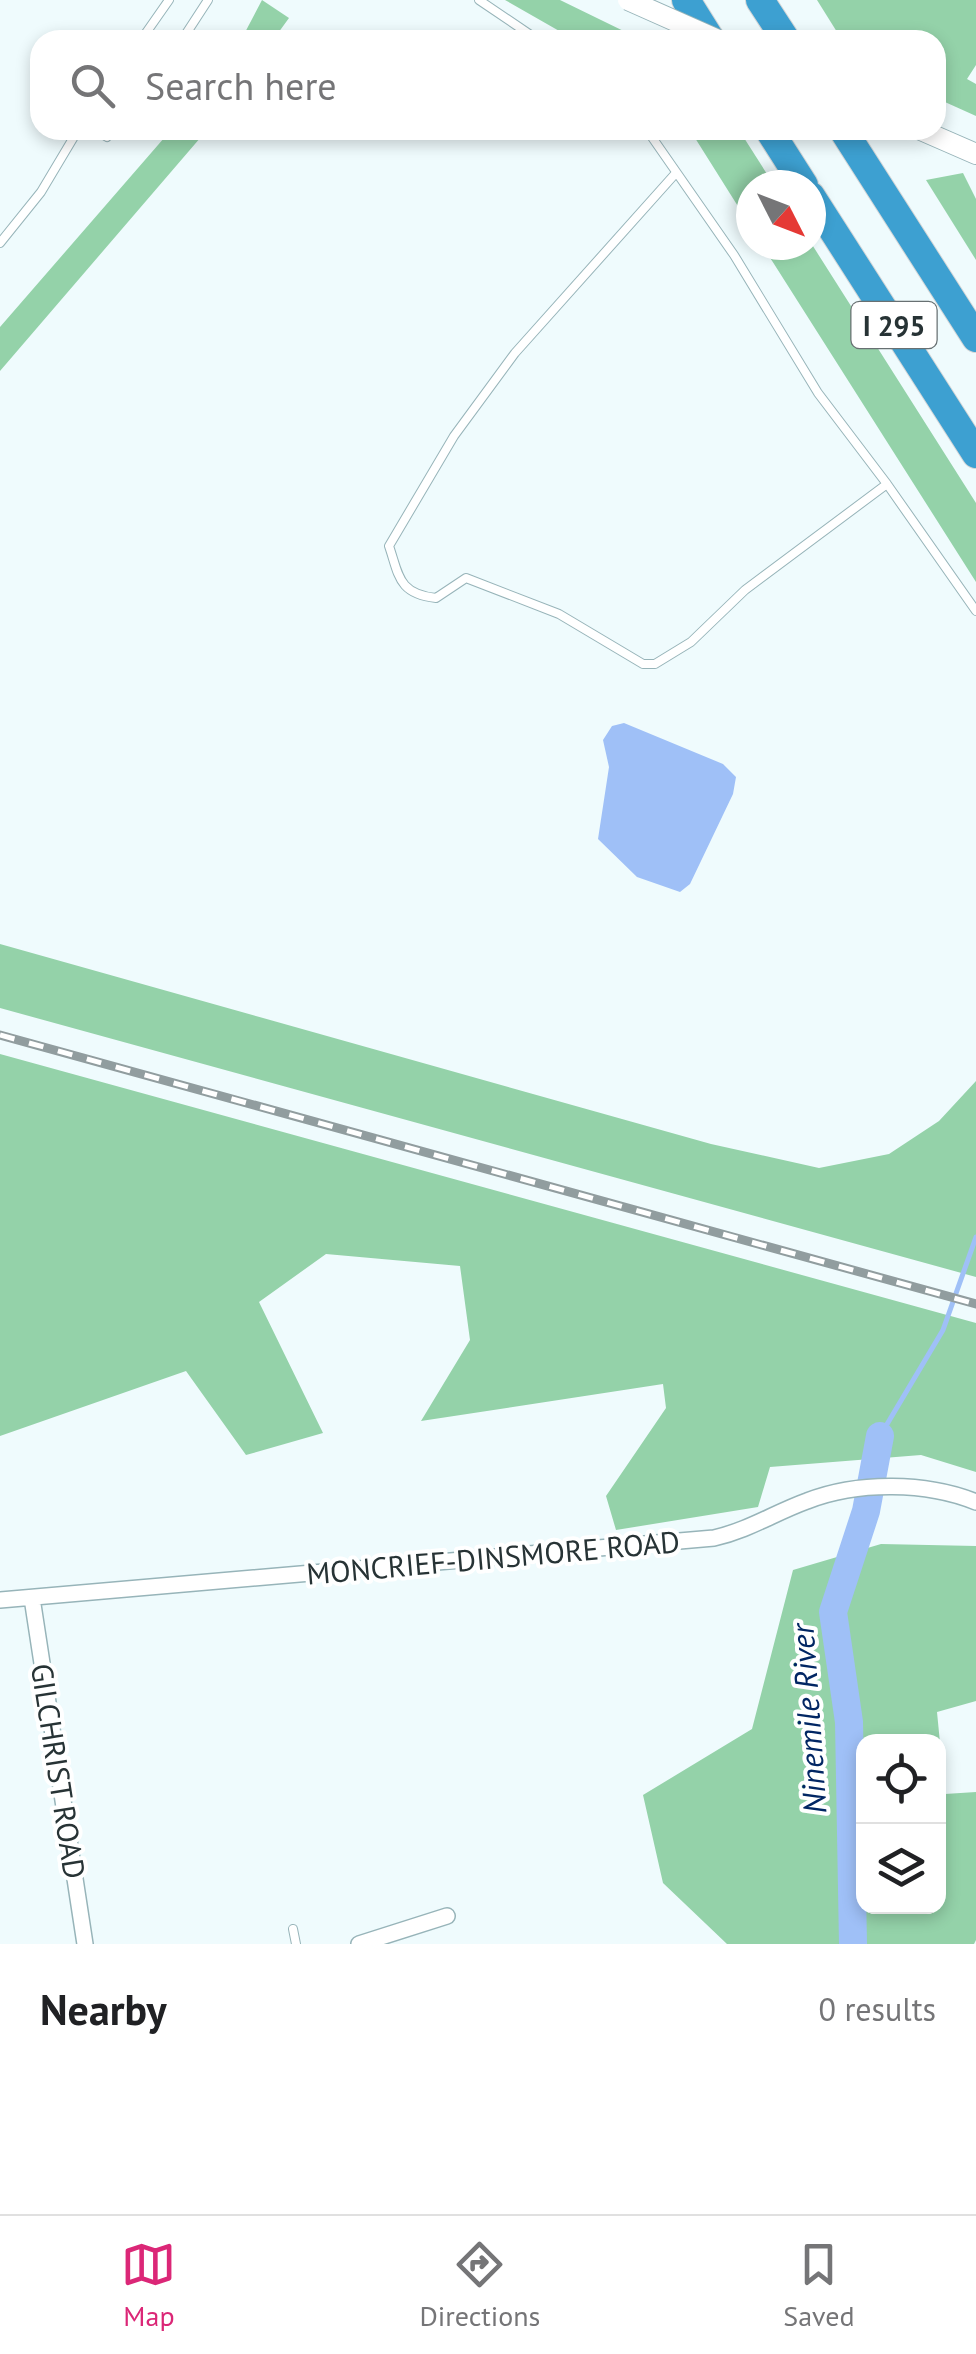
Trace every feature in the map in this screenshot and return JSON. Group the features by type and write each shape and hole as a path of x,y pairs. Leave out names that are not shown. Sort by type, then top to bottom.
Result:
{"highway":[{"path":"686,0 708,30"},
{"path":"760,0 780,30"},
{"path":"775,140 794,170"},
{"name":"I 295","path":"849,140 976,338"},
{"name":"I 295","path":"826,219 976,454"}],"street":[{"path":"628,0 693,30"},
{"path":"944,140 976,154"},
{"name":"MONCRIEF-DINSMORE ROAD","path":"0,1600 714,1538 745,1531 803,1502 838,1493 910,1487 938,1489 976,1502"},
{"name":"GILCHRIST ROAD","path":"32,1598 85,1944"},
{"path":"359,1944 447,1916"}],"lane":[{"path":"148,30 169,0"},
{"path":"188,30 208,0"},
{"path":"479,0 523,30"},
{"path":"0,243 41,192 72,140"},
{"path":"653,140 734,256 818,393 976,611"},
{"path":"675,174 515,354 454,436 389,546 394,572 405,587 423,597 445,595 466,578 495,588 559,614 643,664 655,664 691,642 744,590 887,484"},
{"path":"292,1929 296,1944"}],"green space":[{"path":"262,0 289,18 280,30 246,30"},
{"path":"505,0 560,0 622,30 558,30"},
{"path":"817,0 976,0 976,65 967,79 976,84 976,116 946,102 946,30 836,30"},
{"path":"162,140 198,140 0,371 0,327"},
{"path":"696,140 745,140 764,170 736,170 736,203"},
{"path":"963,173 976,199 976,260 926,180"},
{"path":"772,260 822,260 976,503 976,582"},
{"path":"0,944 711,1144 819,1168 889,1154 939,1121 976,1081 976,1277 0,1008"},
{"path":"0,1054 976,1323 976,1472 921,1455 770,1467 758,1507 616,1530 606,1496 666,1408 663,1384 421,1421 470,1340 460,1266 326,1254 259,1302 323,1433 246,1455 186,1371 0,1436"},
{"path":"881,1544 976,1546 976,1701 937,1712 939,1734 856,1734 856,1914 946,1914 946,1794 976,1792 974,1944 727,1944 663,1883 643,1795 752,1729 793,1570"}],"water":[{"path":"624,723 723,764 736,777 733,794 690,884 680,892 637,877 598,839 609,767 603,740 612,726"}],"waterway":[{"path":"880,1436 943,1330 976,1237"},
{"name":"Ninemile River","path":"853,1944 849,1722 833,1612 866,1511 880,1436"}],"railway":[{"path":"0,1035 976,1304"}]}
